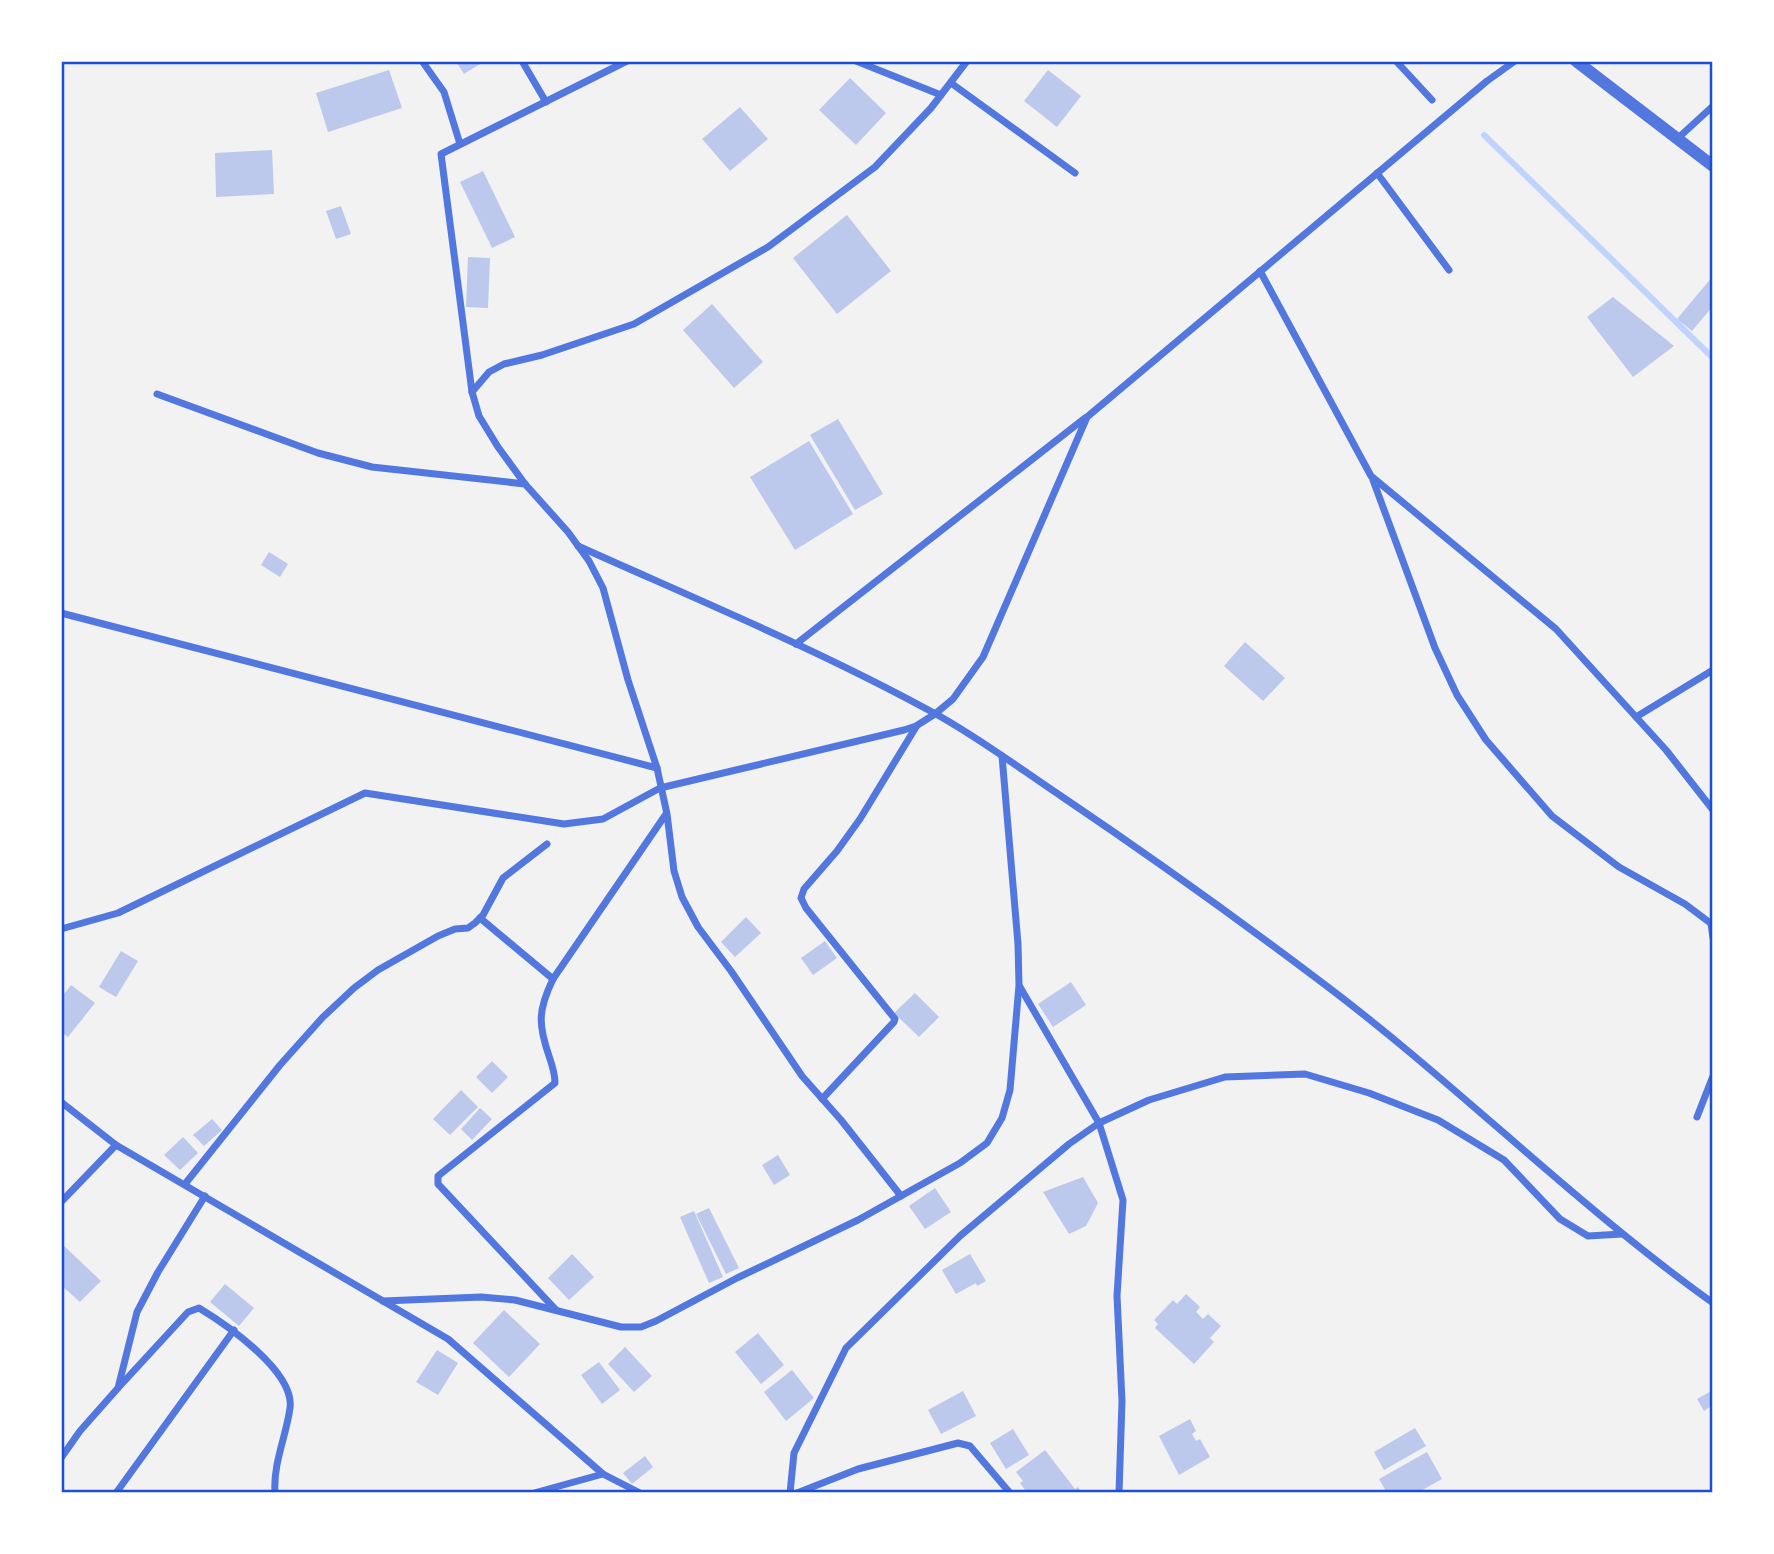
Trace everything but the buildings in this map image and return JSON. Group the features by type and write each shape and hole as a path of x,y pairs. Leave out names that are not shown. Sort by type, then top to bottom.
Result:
{"street":[{"path":"422,61 444,92 460,144"},
{"path":"522,61 546,102"},
{"path":"628,61 441,154 471,392 480,416 498,447 525,484 578,546 603,588 628,680 657,768 667,814 674,871 682,897 698,927 732,971 802,1076 901,1196"},
{"path":"856,61 941,95"},
{"path":"471,392 489,372 504,364 542,355 634,324 768,247 875,167 932,108 967,61"},
{"path":"1396,61 1432,100"},
{"path":"796,644 1087,416 1487,81 1515,61"},
{"path":"1576,61 1713,166"},
{"path":"951,83 1075,173"},
{"path":"1677,139 1713,106"},
{"path":"1377,173 1449,270"},
{"path":"1260,271 1371,476 1435,648 1457,695 1486,740 1552,816 1619,867 1685,904 1712,924 1713,938"},
{"path":"157,394 318,453 372,467 525,484"},
{"path":"61,929 118,913 365,793 564,824 603,818 660,788 916,726 953,699 983,657 1087,416"},
{"path":"1371,476 1556,629 1666,750 1713,810"},
{"path":"578,546 796,644 935,714 1002,756 1148,855 1324,984 1417,1056 1661,1266 1713,1303"},
{"path":"61,613 657,768"},
{"path":"1636,717 1713,670"},
{"path":"822,1099 895,1019 806,908 801,898 804,889 837,852 860,819 916,726"},
{"path":"383,1301 481,1297 515,1300 621,1327 641,1327 858,1220 960,1163 987,1143 1002,1118 1010,1090 1019,985 1002,756"},
{"path":"556,1310 437,1180 442,1171 555,1083 555,1075 540,1030 542,1003 553,979 667,814"},
{"path":"185,1184 280,1065 323,1017 378,970 438,936 455,929 468,928 480,918 503,878 547,844"},
{"path":"480,918 553,979"},
{"path":"1019,985 1098,1123 1122,1200 1117,1296 1122,1401 1119,1493"},
{"path":"790,1493 794,1453 846,1348 961,1236 1069,1144 1098,1123 1149,1100 1225,1077 1305,1074 1369,1093 1438,1120 1504,1160 1560,1219 1588,1236 1623,1234"},
{"path":"1697,1117 1713,1076"},
{"path":"61,1102 116,1145 448,1339 603,1474 640,1493"},
{"path":"61,1202 116,1145"},
{"path":"118,1388 137,1312 158,1272 205,1196"},
{"path":"61,1458 80,1431 188,1312 200,1308 234,1330 283,1378 289,1389 291,1406 276,1463 275,1493"},
{"path":"116,1493 234,1330"},
{"path":"797,1493 858,1469 958,1443 970,1446 1010,1493"},
{"path":"534,1493 603,1474"}],"waterway":[{"path":"1484,135 1713,358"}]}
